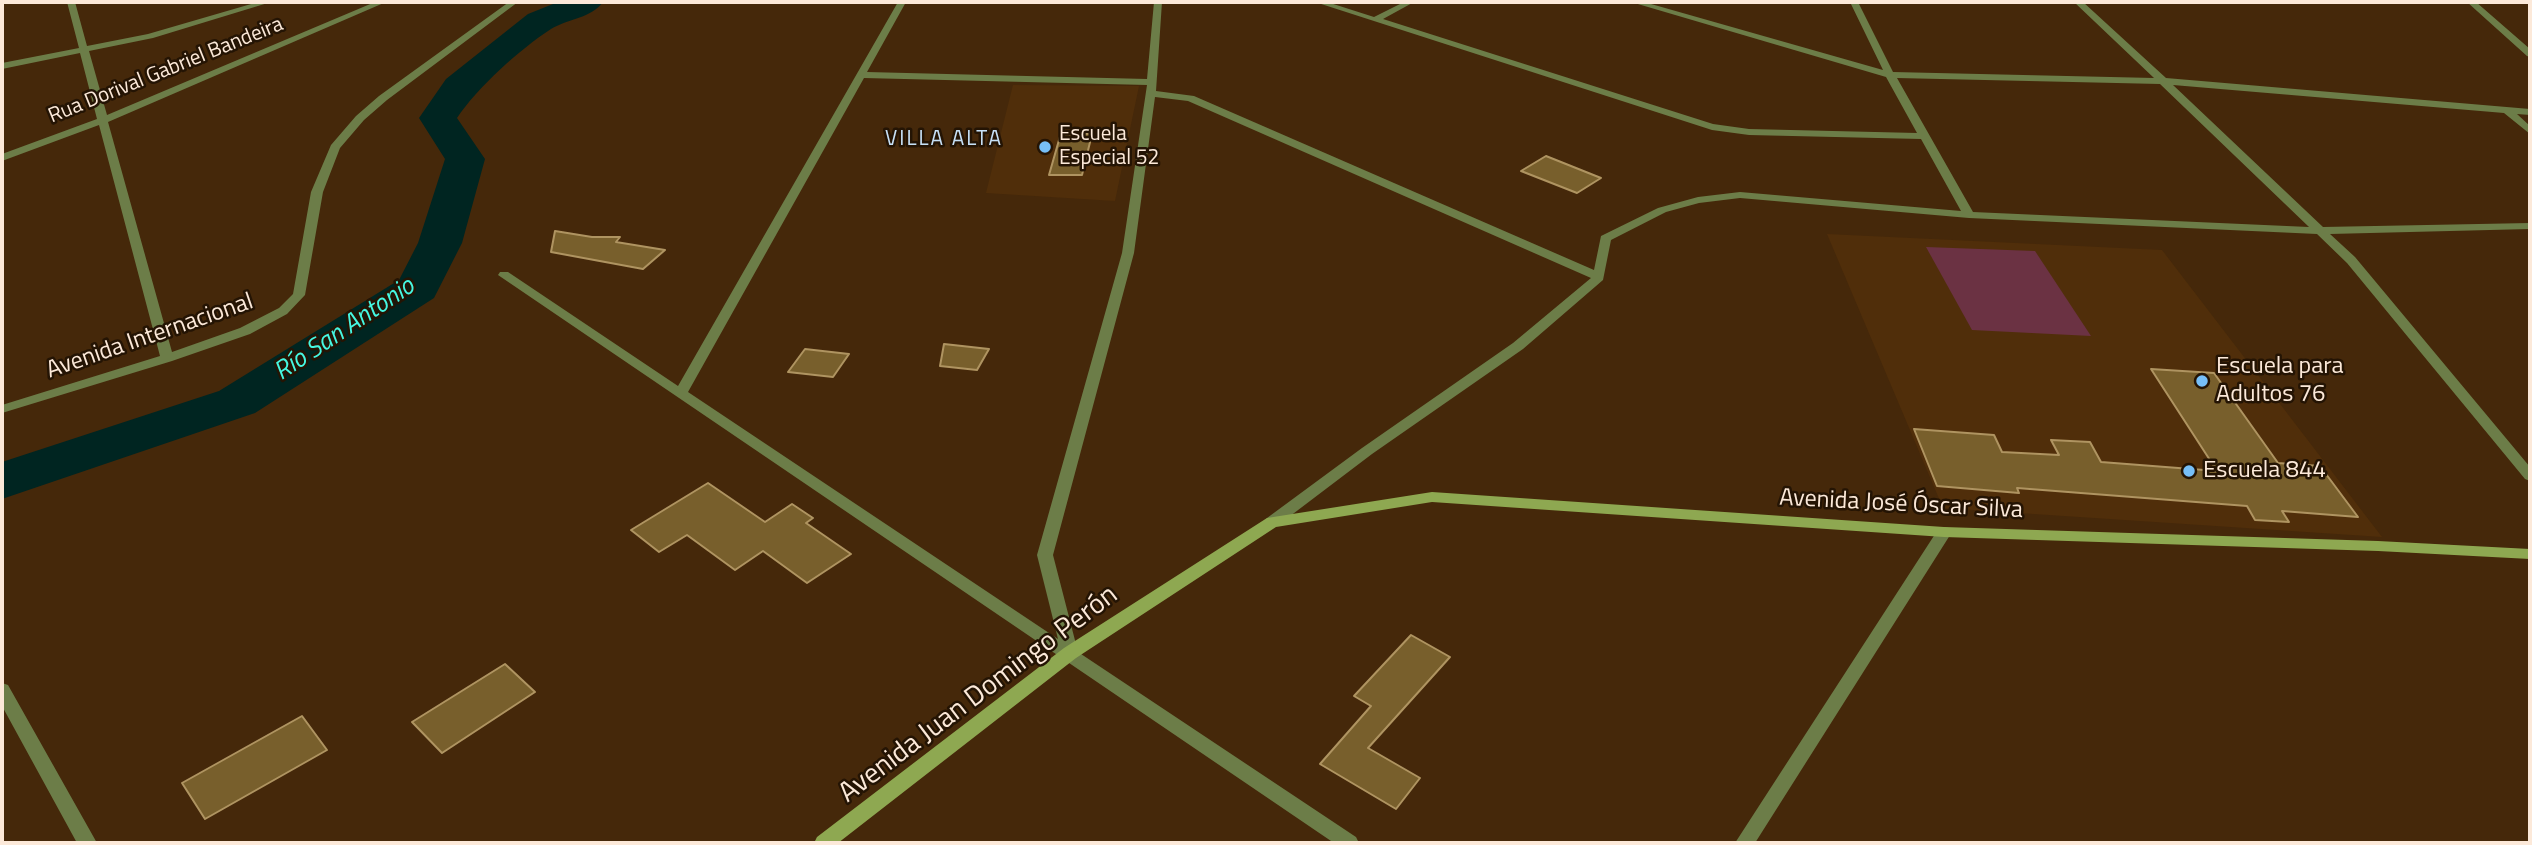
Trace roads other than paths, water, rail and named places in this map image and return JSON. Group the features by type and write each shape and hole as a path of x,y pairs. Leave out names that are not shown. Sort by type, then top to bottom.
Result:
{"main road":[{"name":"Avenida José Óscar Silva","path":"1272,522 1432,497 1944,532 2365,545 2530,554"},
{"name":"Avenida Juan Domingo Perón","path":"824,843 1070,653 1272,522"}],"street":[{"path":"71,2 167,358"},
{"path":"2,66 175,30 267,2"},
{"name":"Rua Dorival Gabriel Bandeira","path":"2,158 104,120 382,2"},
{"name":"Avenida Internacional","path":"2,409 245,331 284,311 299,295 317,192 335,147 360,118 383,98 514,2"},
{"path":"680,394 902,2"},
{"path":"1070,653 1045,555 1128,253 1151,87 1158,2"},
{"path":"1319,2 1712,127 1749,132 1924,136"},
{"path":"1375,20 1410,2"},
{"path":"1635,2 1890,75 2163,81 2530,112"},
{"path":"1854,2 1890,75 1969,215"},
{"path":"2078,2 2351,260 2530,476"},
{"path":"2471,2 2530,54"},
{"path":"863,75 1151,87 1190,98 1599,277"},
{"path":"2508,111 2530,131"},
{"path":"1272,522 1367,451 1518,346 1599,277 1605,238 1662,210 1698,200 1740,195 1969,215 2320,231 2530,226"},
{"path":"504,275 1349,843"},
{"path":"1745,843 1944,532"},
{"path":"2,691 87,843"}],"waterway":[{"name":"Río San Antonio","path":"2,481 237,402 418,288 440,243 465,159 438,118 459,87 540,21 587,2"}],"place":[{"name":"Escuela Especial 52","path":"1045,147"},
{"name":"Escuela para Adultos 76","path":"2202,381"},
{"name":"Escuela 844","path":"2189,471"}],"district":[{"name":"VILLA ALTA","path":"944,140"}]}
